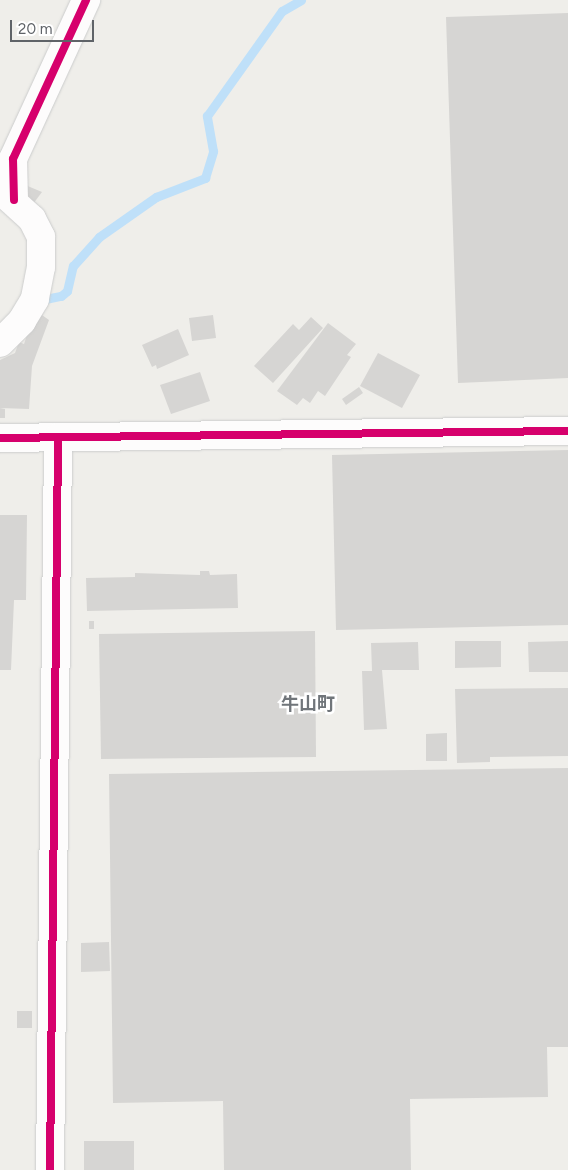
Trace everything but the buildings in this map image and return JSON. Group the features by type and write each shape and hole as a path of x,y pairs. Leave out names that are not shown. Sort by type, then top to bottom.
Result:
{"street":[{"path":"0,343 22,322 35,299 41,267 41,237 32,219 7,195 13,159 86,0"},
{"path":"0,438 568,431"},
{"path":"50,1170 58,437"}],"waterway":[{"path":"40,306 45,299 61,296 67,291 73,266 99,237 156,197 205,178 213,151 207,116 282,11 301,0"}],"cycle path":[{"path":"14,200 13,159 86,0"},
{"path":"0,438 568,431"},
{"path":"50,1170 58,437"}],"district":[{"name":"牛山町","path":"308,704"}]}
